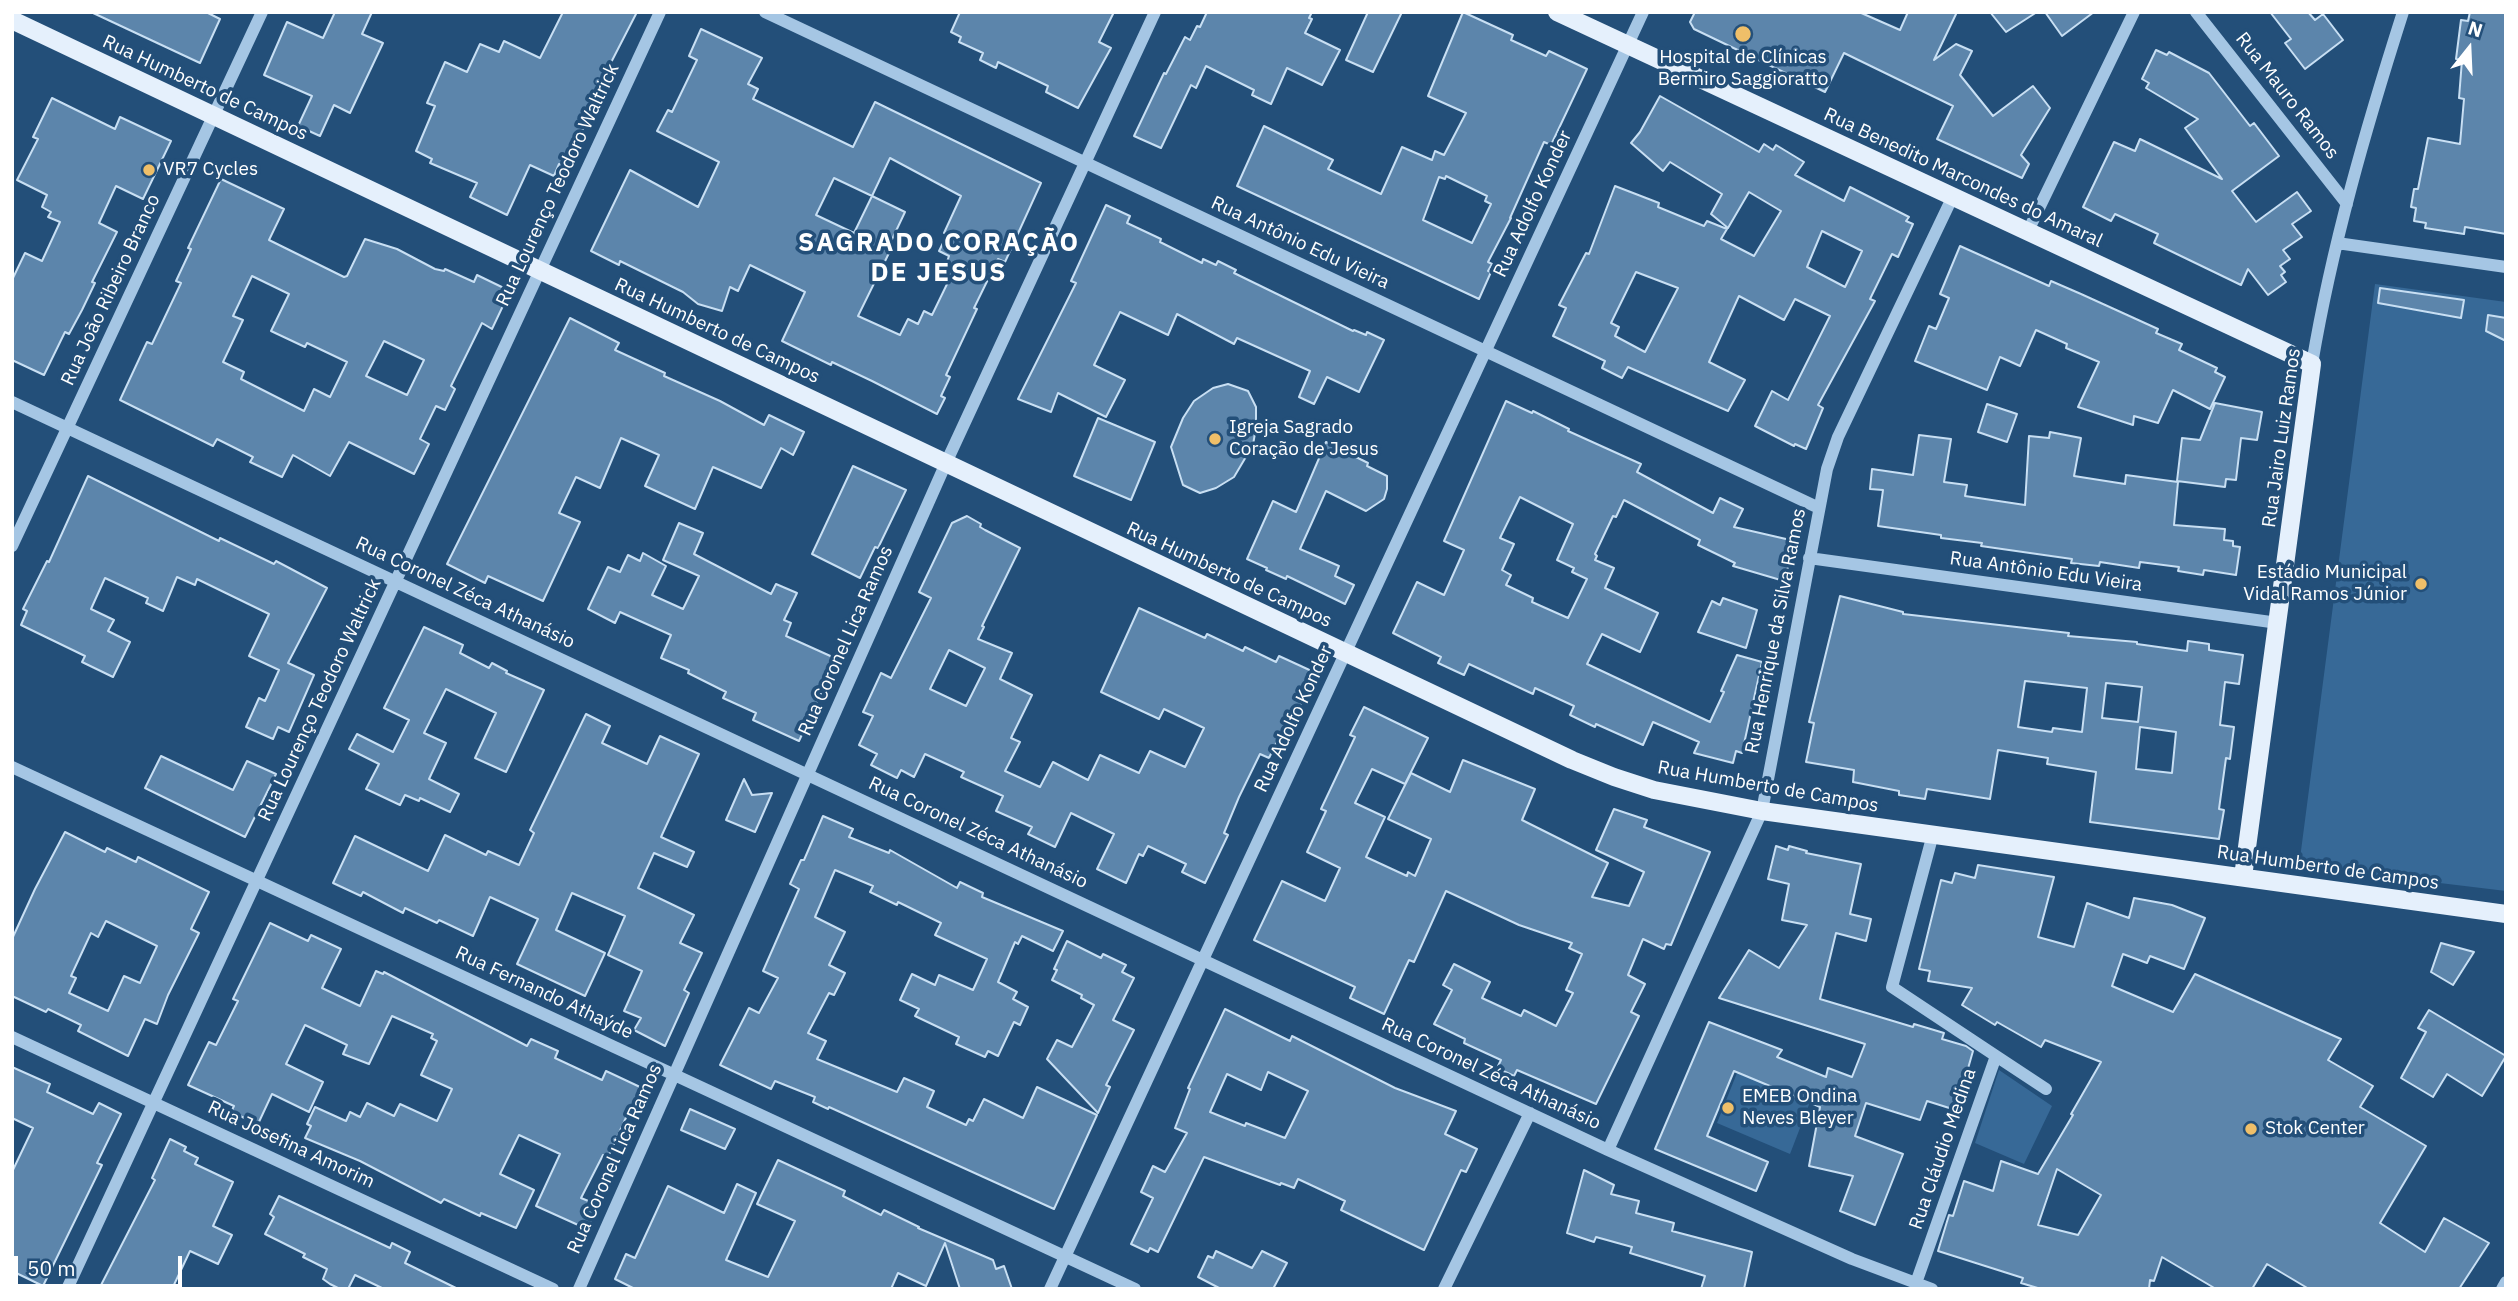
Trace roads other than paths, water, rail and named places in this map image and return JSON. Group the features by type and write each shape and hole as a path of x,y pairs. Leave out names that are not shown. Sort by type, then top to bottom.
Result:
{"main road":[{"name":"Rua Benedito Marcondes do Amaral","path":"1557,12 2312,364"},
{"name":"Rua Humberto de Campos","path":"12,20 1346,653 1614,777 1688,798 1762,811 2506,914"},
{"name":"Rua Jairo Luiz Ramos","path":"2243,877 2312,364"}],"street":[{"name":"Rua João Ribeiro Branco","path":"12,546 262,12"},
{"name":"Rua Lourenço Teodoro Waltrick","path":"67,1289 660,12"},
{"name":"Rua Antônio Edu Vieira","path":"765,12 1819,508"},
{"name":"Rua Coronel Lica Ramos","path":"579,1289 946,463 1154,12"},
{"name":"Rua Adolfo Konder","path":"1050,1289 1643,12"},
{"path":"2028,231 2134,12"},
{"name":"Rua Mauro Ramos","path":"2196,12 2347,204"},
{"name":"Rua Jairo Luiz Ramos","path":"2312,364 2347,204 2403,12"},
{"name":"Rua Henrique da Silva Ramos","path":"1608,1150 1762,811 1827,469 1838,438 1953,196"},
{"path":"2337,243 2506,267"},
{"name":"Rua Coronel Zéca Athanásio","path":"12,402 1608,1150 1816,1243 1932,1289"},
{"name":"Rua Antônio Edu Vieira","path":"1809,558 2278,624"},
{"name":"Rua Fernando Athaýde","path":"12,767 1135,1289"},
{"name":"Rua Cláudio Medina","path":"1916,1283 1996,1056 1892,987 1933,835"},
{"name":"Rua Josefina Amorim","path":"12,1037 553,1289"},
{"path":"1996,1056 2046,1089"},
{"path":"1444,1289 1530,1113"},
{"path":"2502,1289 2506,1282"}],"place":[{"name":"Hospital de Clínicas Bermiro Saggioratto","path":"1743,34"},
{"name":"VR7 Cycles","path":"149,170"},
{"name":"Igreja Sagrado Coração de Jesus","path":"1215,439"},
{"name":"Estádio Municipal Vidal Ramos Júnior","path":"2421,584"},
{"name":"EMEB Ondina Neves Bleyer","path":"1728,1108"},
{"name":"Stok Center","path":"2251,1129"}],"district":[{"name":"SAGRADO CORAÇÃO DE JESUS","path":"939,258"}]}
